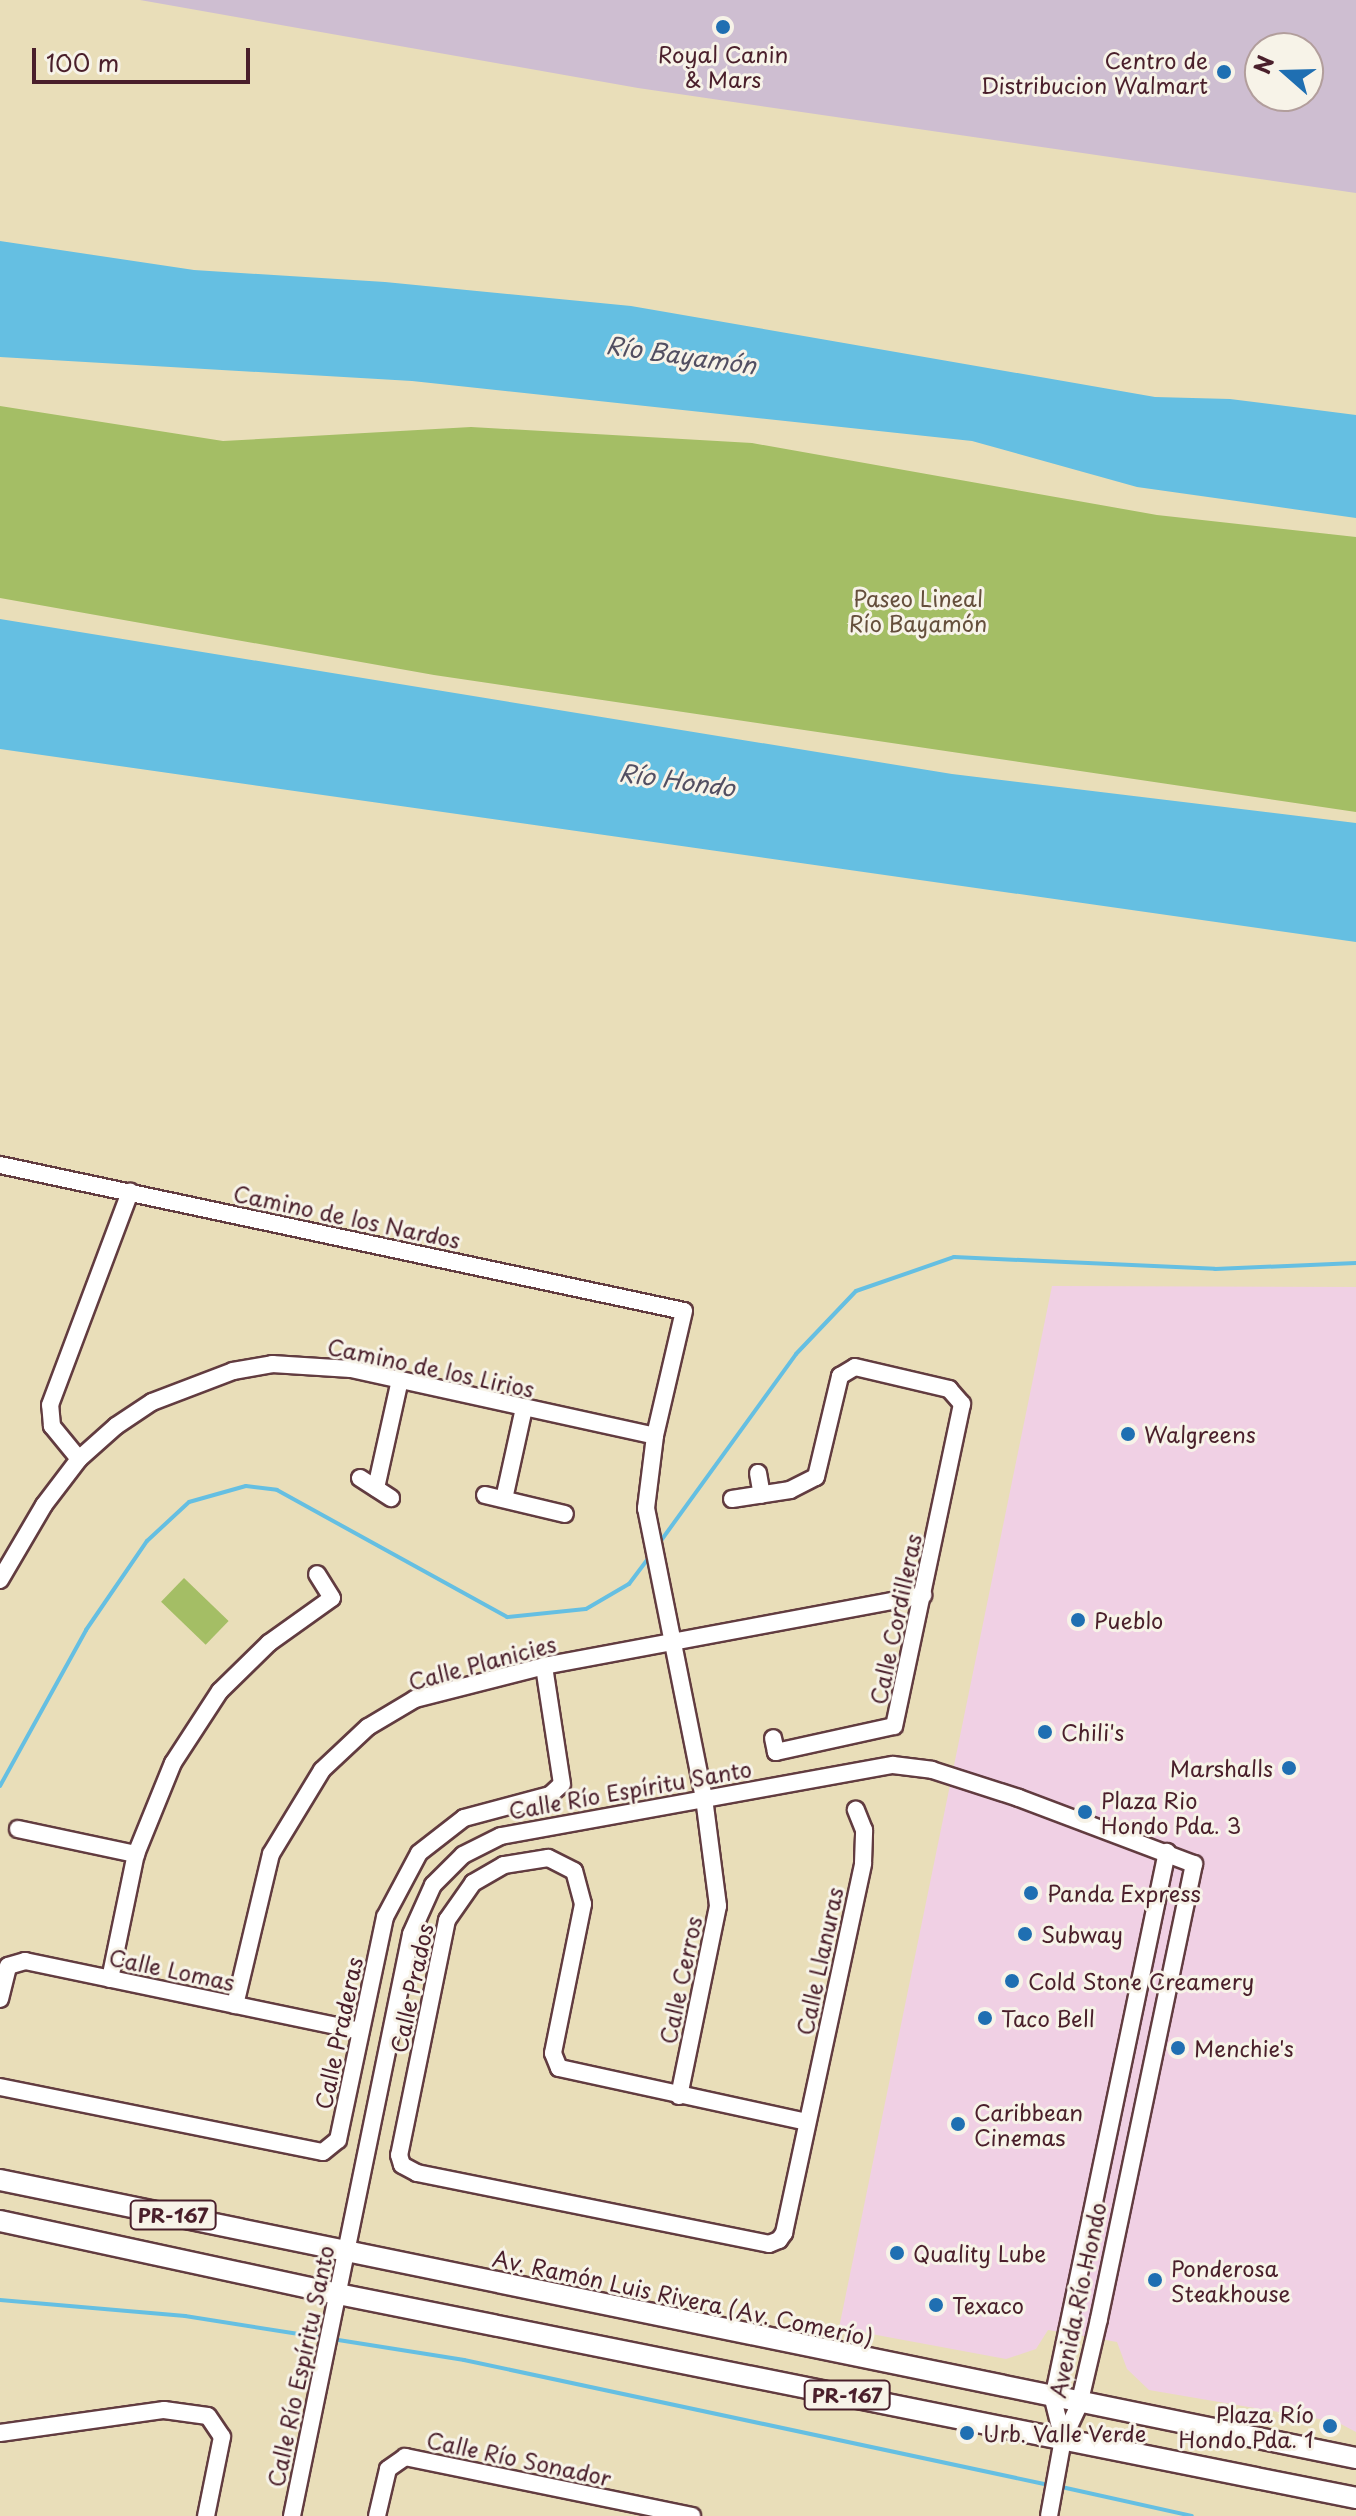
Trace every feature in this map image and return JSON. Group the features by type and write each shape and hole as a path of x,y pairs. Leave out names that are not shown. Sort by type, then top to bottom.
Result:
{"main road":[{"name":"Av. Ramón Luis Rivera (Av. Comerío)","path":"0,2180 347,2249 1079,2405 1356,2458"},
{"name":"PR-167","path":"0,2221 338,2294 1356,2498"}],"street":[{"name":"Camino de los Nardos","path":"1,1169 130,1192 684,1311"},
{"path":"79,1459 52,1426 50,1405 130,1192"},
{"name":"Calle Cerros","path":"679,2096 718,1906 704,1798 646,1508 655,1436 684,1311"},
{"name":"Camino de los Lirios","path":"0,1580 4,1561 79,1459 152,1402 233,1371 308,1364 400,1380 655,1436"},
{"name":"Calle Cordilleras","path":"762,1495 790,1490 816,1477 840,1376 855,1367 949,1389 962,1404 894,1726 776,1752 773,1738"},
{"path":"376,1488 400,1380"},
{"path":"504,1499 524,1408"},
{"path":"732,1499 762,1495 758,1473"},
{"path":"360,1478 391,1498"},
{"path":"485,1495 565,1514"},
{"path":"110,1979 136,1854 173,1763 220,1691 269,1643 332,1598 317,1574"},
{"name":"Calle Planicies","path":"235,2005 271,1854 322,1770 368,1727 415,1699 544,1666 674,1639 923,1595"},
{"name":"Calle Praderas","path":"0,2087 323,2152 338,2140 385,1917 419,1853 464,1818 550,1795 562,1784 544,1666"},
{"name":"Calle Río Espíritu Santo","path":"292,2516 411,1934 433,1885 463,1855 501,1836 893,1765 932,1770 1194,1864"},
{"name":"Calle Llanuras","path":"807,2122 863,1863 864,1830 856,1810"},
{"path":"18,1829 40,1825 136,1854"},
{"name":"Avenida Río Hondo","path":"1063,2439 1053,2399 1167,1852"},
{"name":"Calle Prados","path":"548,1858 574,1871 583,1904 554,2060 567,2072 807,2122 784,2233 769,2244 417,2173 402,2165 399,2155 447,1920 473,1883 504,1865 548,1858"},
{"name":"Avenida Río Hondo","path":"1063,2439 1079,2405 1194,1864"},
{"name":"Calle Lomas","path":"0,1999 8,1966 25,1961 360,2031"},
{"path":"0,2433 164,2410 208,2416 222,2437 206,2516"},
{"path":"1050,2510 1063,2439"},
{"name":"Calle Río Sonador","path":"377,2516 388,2469 405,2457 692,2516"}],"shaded area":[{"path":"140,0 1356,0 1356,193 638,88"},
{"path":"1052,1286 1356,1287 1356,2432 1337,2422 1149,2390 1127,2369 1117,2342 1048,2330 1036,2349 1006,2359 839,2328"}],"green space":[{"name":"Paseo Lineal Río Bayamón","path":"0,406 223,441 471,427 752,443 1157,515 1356,537 1356,812 434,675 0,598"},
{"path":"184,1578 229,1621 206,1645 161,1602"}],"water":[{"name":"Río Bayamón","path":"0,241 194,270 385,282 631,306 1155,397 1230,399 1356,415 1356,518 1137,487 972,441 412,381 0,357"},
{"name":"Río Hondo","path":"0,619 952,774 1356,823 1356,942 0,749"}],"waterway":[{"path":"660,1542 796,1354 856,1291 954,1257 1215,1269 1356,1263"},
{"path":"0,1786 86,1630 147,1541 189,1502 246,1486 277,1490 507,1617 586,1609 629,1584 650,1556"},
{"path":"0,2300 185,2316 324,2338"},
{"path":"332,2339 464,2360 1049,2485"},
{"path":"1057,2486 1192,2516"}],"place":[{"name":"Royal Canin & Mars","path":"723,27"},
{"name":"Centro de Distribucion Walmart","path":"1224,72"},
{"name":"Walgreens","path":"1128,1434"},
{"name":"Pueblo","path":"1078,1620"},
{"name":"Chili's","path":"1045,1732"},
{"name":"Marshalls","path":"1289,1768"},
{"name":"Plaza Rio Hondo Pda. 3","path":"1085,1812"},
{"name":"Panda Express","path":"1031,1893"},
{"name":"Subway","path":"1025,1934"},
{"name":"Cold Stone Creamery","path":"1012,1981"},
{"name":"Taco Bell","path":"985,2018"},
{"name":"Menchie's","path":"1178,2048"},
{"name":"Caribbean Cinemas","path":"958,2124"},
{"name":"Quality Lube","path":"897,2253"},
{"name":"Ponderosa Steakhouse","path":"1155,2280"},
{"name":"Texaco","path":"936,2305"},
{"name":"Plaza Río Hondo Pda. 1","path":"1330,2426"},
{"name":"Urb. Valle Verde","path":"967,2433"}]}
